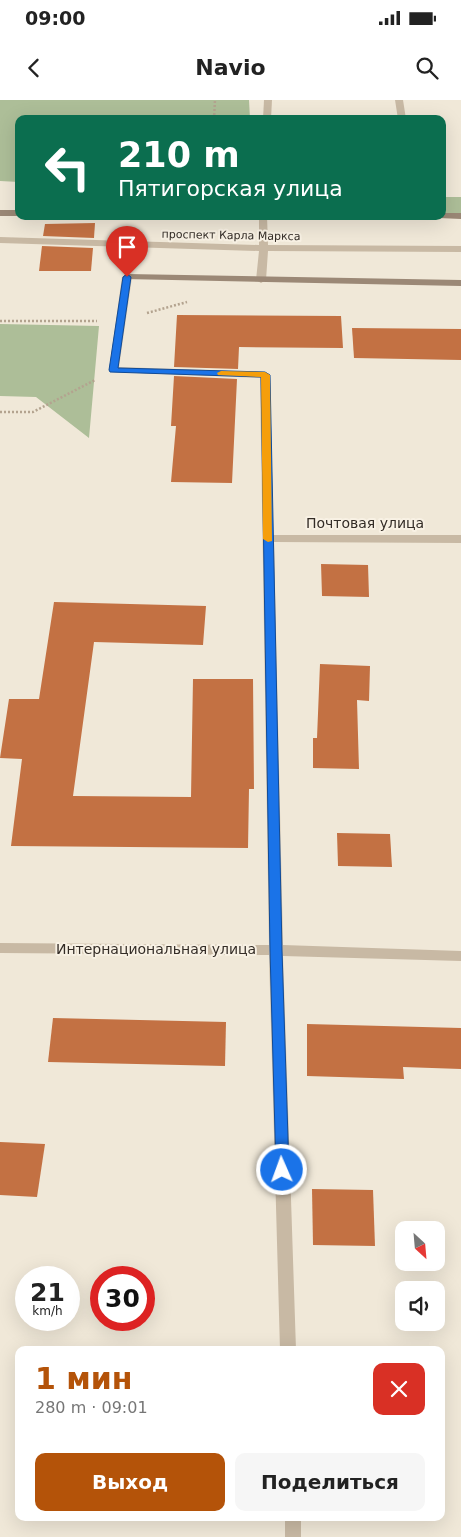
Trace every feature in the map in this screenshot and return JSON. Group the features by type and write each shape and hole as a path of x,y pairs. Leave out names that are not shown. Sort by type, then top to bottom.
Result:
{"street":[{"path":"267,115 268,100"},
{"path":"398,100 401,115"},
{"path":"0,212 15,213"},
{"path":"446,216 461,216"},
{"path":"262,280 263,220"},
{"name":"проспект Карла Маркса","path":"0,240 264,248 461,249"},
{"path":"288,1346 276,950 265,375 114,370 127,277 461,283"},
{"name":"Почтовая улица","path":"268,538 461,539"},
{"name":"Интернациональная улица","path":"0,948 276,950 461,956"},
{"path":"293,1521 293,1537"}],"path":[{"path":"214,100 214,115"},
{"path":"0,412 32,412 114,370"}],"green space":[{"path":"0,100 249,100 250,115 15,115 15,182 0,181"},
{"path":"446,197 461,197 461,215 446,215"},
{"path":"0,324 99,326 89,438 36,397 0,396"}],"building":[{"path":"95,223 94,238 43,236 45,224"},
{"path":"42,246 93,248 91,271 39,271"},
{"path":"177,315 341,316 343,348 239,347 238,369 174,367"},
{"path":"352,328 461,329 461,360 354,358"},
{"path":"174,376 237,379 232,483 171,482 176,426 171,426"},
{"path":"321,564 368,565 369,597 322,596"},
{"path":"54,602 206,606 203,645 94,642 73,796 191,797 193,679 253,679 254,789 249,789 248,848 11,846 22,759 0,758 9,699 39,699"},
{"path":"320,664 370,666 369,701 357,700 359,769 313,768 313,738 317,738"},
{"path":"337,833 390,834 392,867 338,866"},
{"path":"53,1018 226,1022 225,1066 48,1062"},
{"path":"307,1024 461,1028 461,1069 403,1067 404,1079 307,1076"},
{"path":"0,1142 45,1144 37,1197 0,1195"},
{"path":"312,1189 373,1190 375,1246 313,1245"}],"slow traffic":[{"path":"221,373 265,375 268,539"}],"route":[{"path":"127,277 114,370 265,375 282,1170"}]}
